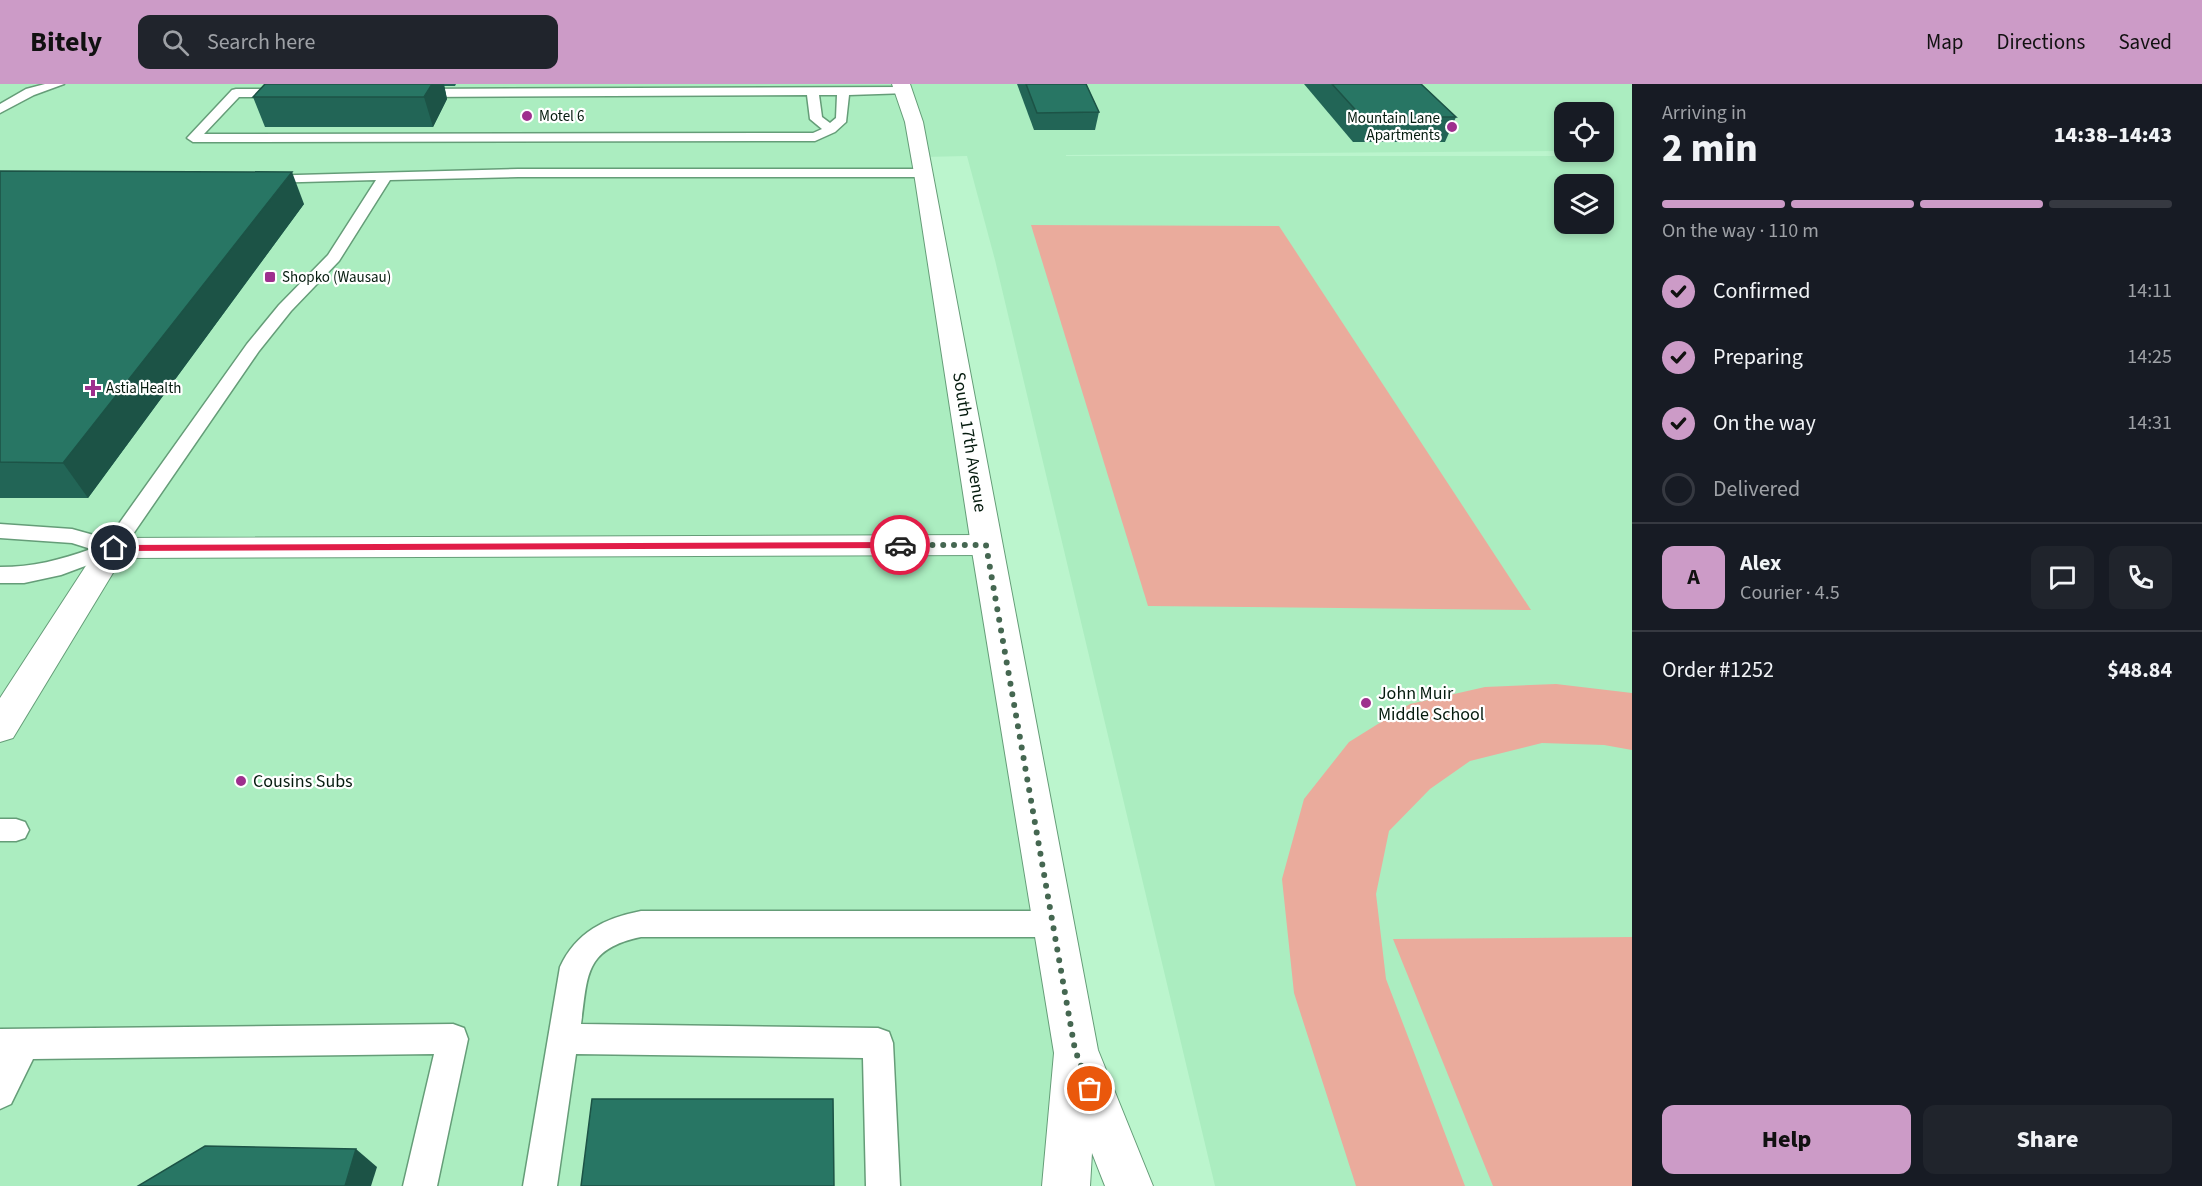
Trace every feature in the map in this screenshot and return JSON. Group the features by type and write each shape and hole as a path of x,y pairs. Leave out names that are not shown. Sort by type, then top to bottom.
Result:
{"main road":[{"name":"South 17th Avenue","path":"902,87 914,123 924,173 986,545 1075,1050 1129,1186"},
{"path":"0,728 114,548 986,545"},
{"name":"South 17th Avenue","path":"1066,1186 1075,1050"}],"lane":[{"path":"0,109 30,92 58,84"},
{"path":"401,93 843,93 902,87"},
{"path":"295,93 236,93 193,138 815,137 831,129 842,118 843,93"},
{"path":"813,93 816,119 831,129"},
{"path":"254,180 550,173 924,173"},
{"path":"0,575 24,575 61,568 114,548 254,348 285,309 334,258 386,176"},
{"path":"0,531 72,536 114,548"},
{"path":"540,1186 575,967 580,957 597,940 628,926 1053,924"},
{"path":"0,1092 12,1044 453,1039 420,1186"},
{"path":"564,1039 878,1044 883,1186"}],"shaded area":[{"path":"0,84 1632,84 1632,1186 1215,1186 995,260 967,156 924,157 1053,924 1066,1186 0,1186"},
{"path":"1031,225 1279,226 1531,610 1148,606"},
{"path":"1556,684 1632,693 1632,750 1604,745 1542,743 1470,761 1430,789 1389,831 1376,894 1386,979 1465,1186 1356,1186 1294,993 1282,879 1304,799 1349,742 1410,704 1485,687"},
{"path":"1632,937 1632,1186 1493,1186 1393,939"}],"building":[{"path":"265,84 432,84 424,97 253,97"},
{"path":"1026,84 1086,84 1099,112 1037,113"},
{"path":"1332,84 1421,84 1456,117 1362,117"},
{"path":"0,171 292,172 63,463 0,462"},
{"path":"592,1099 833,1099 834,1186 581,1186"},
{"path":"205,1146 356,1149 345,1186 138,1186"}],"way so far":[{"path":"900,545 986,545 1075,1050 1090,1089"}],"place":[{"name":"Motel 6","path":"527,116"},
{"name":"Mountain Lane Apartments","path":"1452,127"},
{"name":"Shopko (Wausau)","path":"270,277"},
{"name":"Astia Health","path":"93,388"},
{"name":"John Muir Middle School","path":"1366,703"},
{"name":"Cousins Subs","path":"241,781"}],"route":[{"path":"114,548 900,545"}]}
